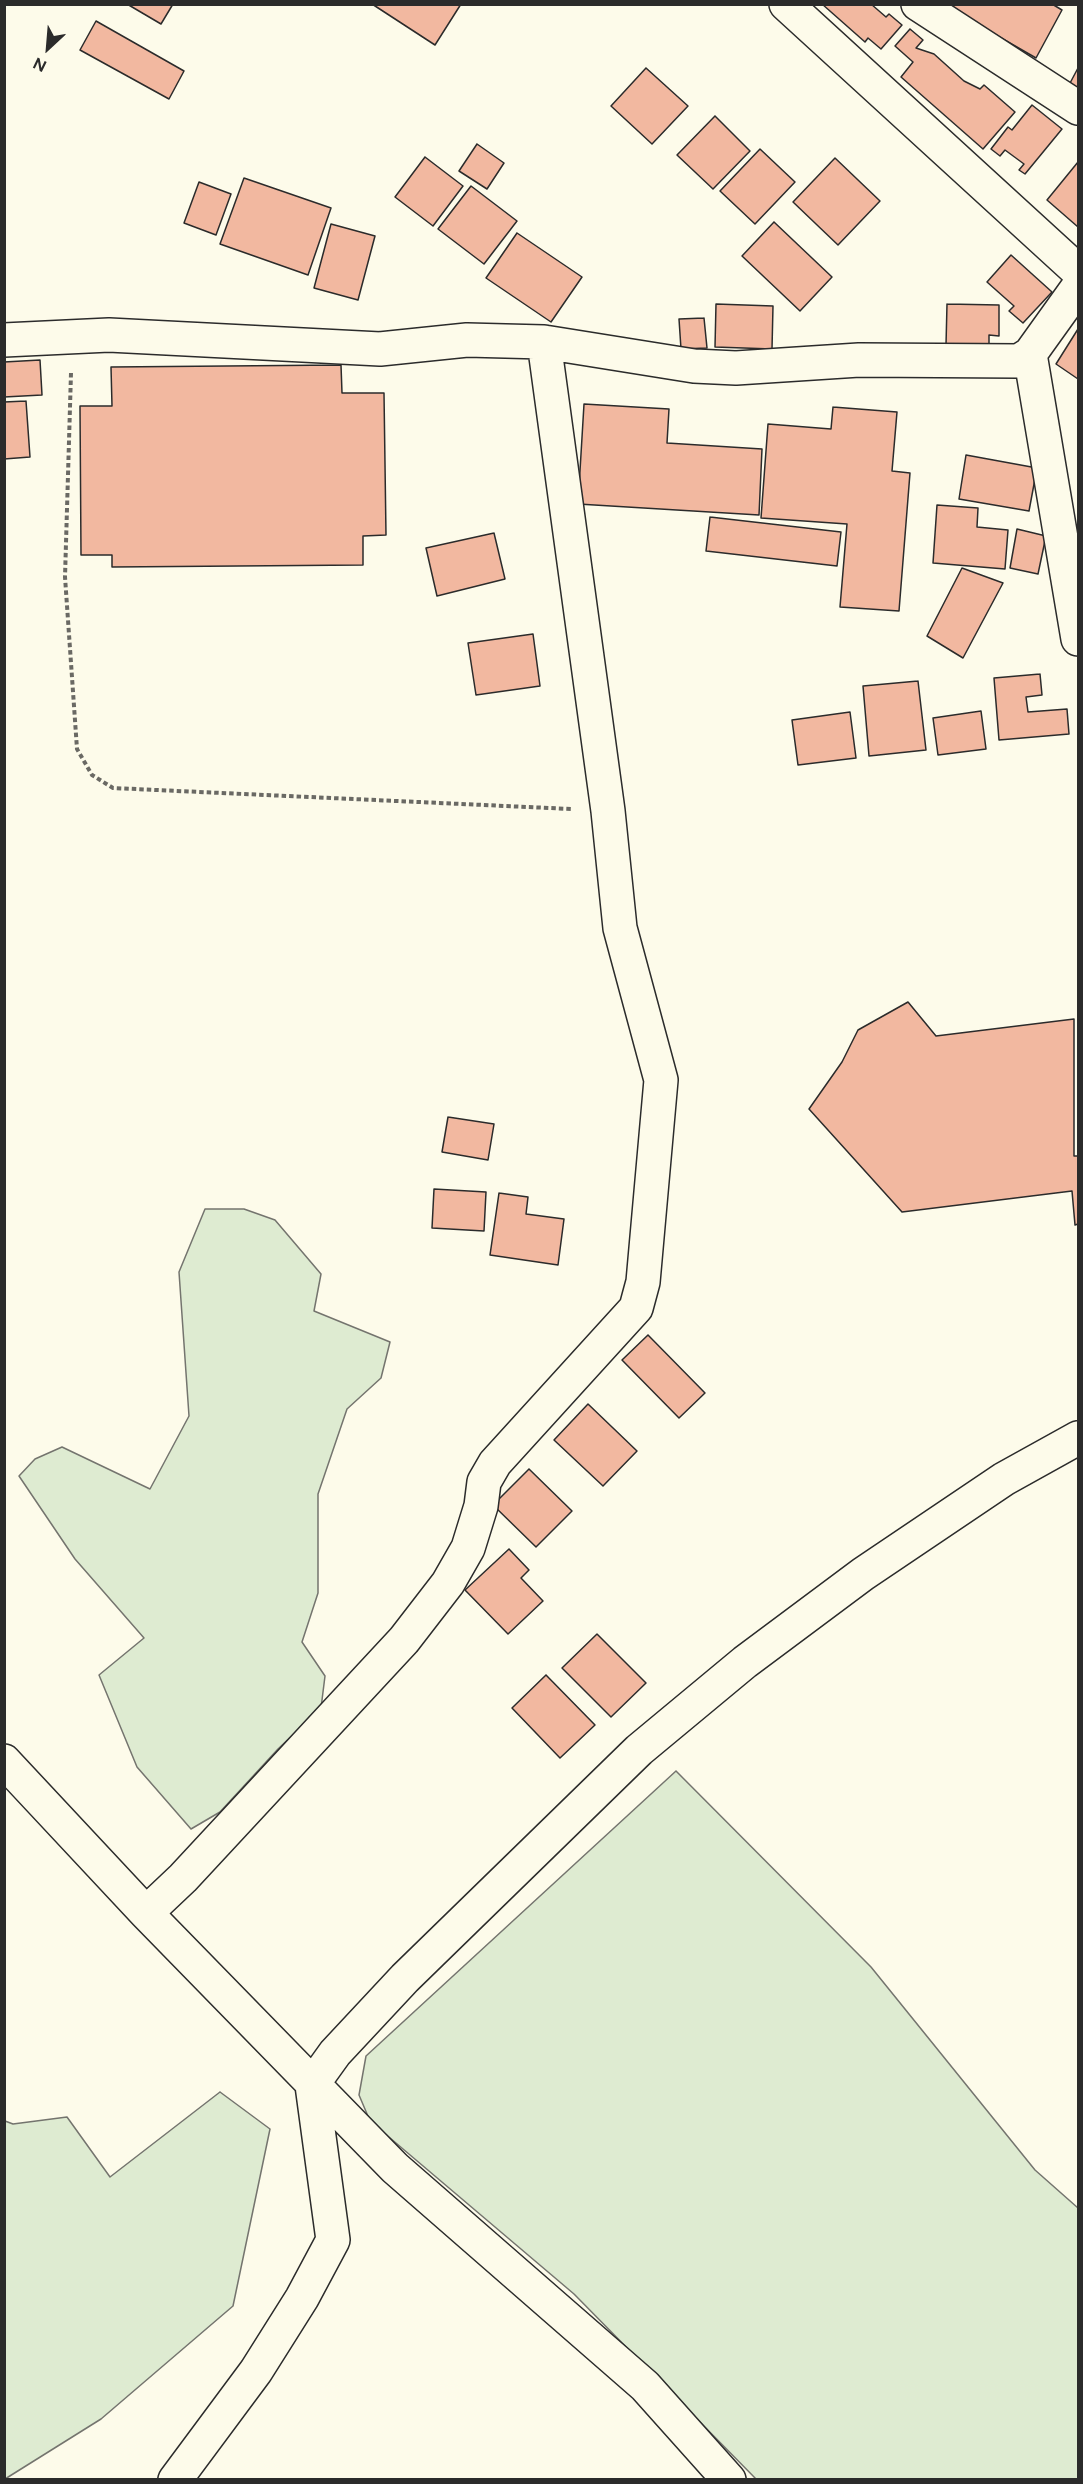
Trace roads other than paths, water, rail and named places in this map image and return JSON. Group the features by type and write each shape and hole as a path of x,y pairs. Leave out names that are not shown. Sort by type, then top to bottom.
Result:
{"street":[{"path":"786,4 1078,271"},
{"path":"918,4 1078,108"},
{"path":"4,340 109,335 380,349 467,340 544,342 694,366 736,368 859,360 1019,361 1030,354 1078,287"},
{"path":"146,1912 183,1878 404,1640 448,1583 468,1548 481,1506 484,1482 495,1463 636,1308 644,1282 662,1080 621,928 608,811 544,342"},
{"path":"1030,354 1078,639"},
{"path":"175,2480 256,2371 302,2298 333,2240 312,2085 335,2053 405,1978 639,1750 745,1662 863,1574 1004,1479 1078,1438"},
{"path":"4,1761 312,2085 395,2168 645,2386 729,2480"}]}
